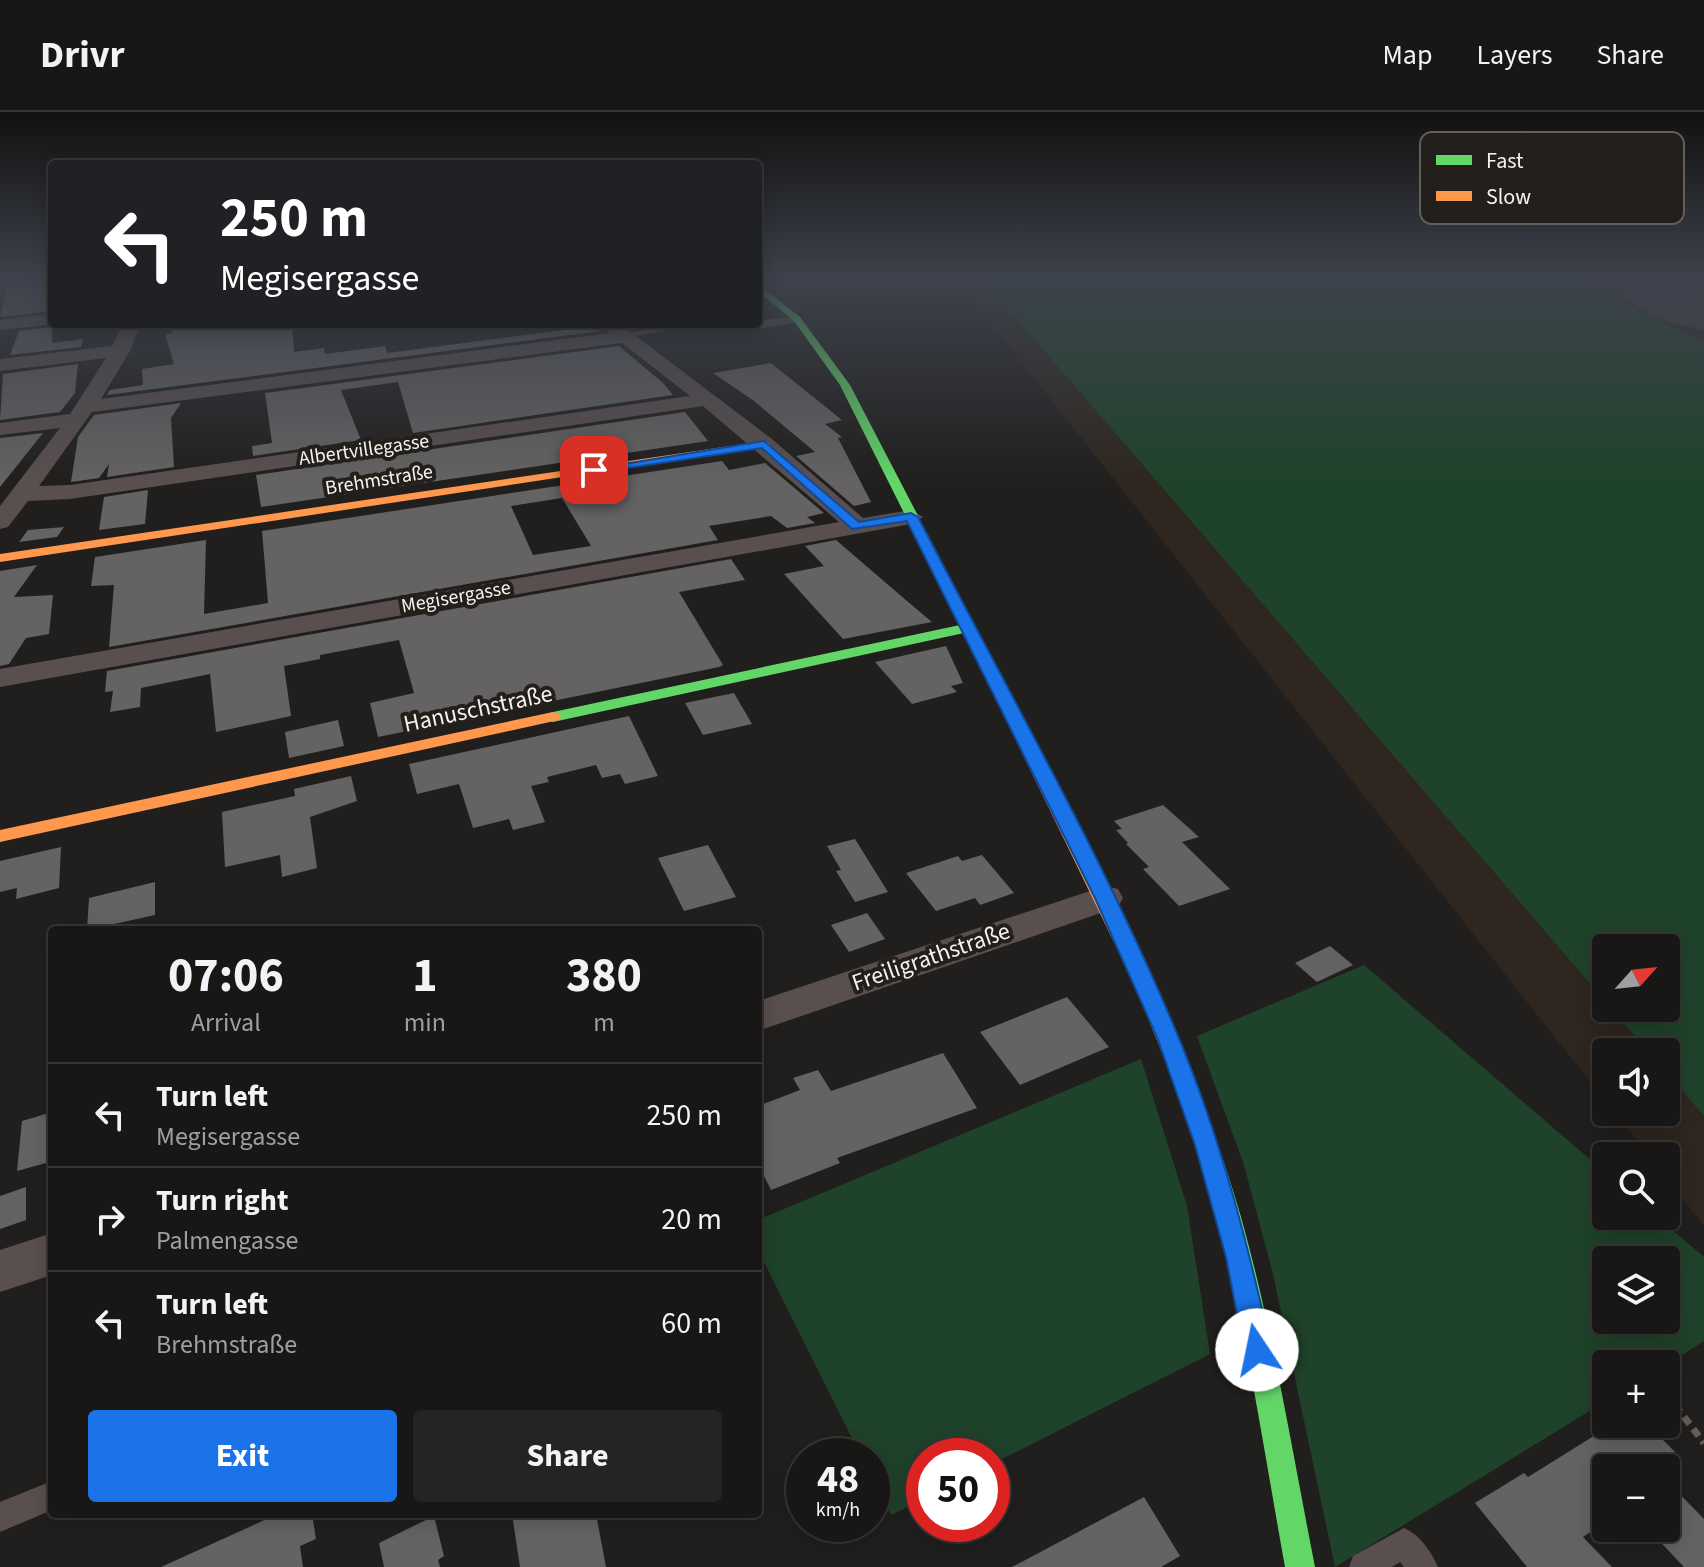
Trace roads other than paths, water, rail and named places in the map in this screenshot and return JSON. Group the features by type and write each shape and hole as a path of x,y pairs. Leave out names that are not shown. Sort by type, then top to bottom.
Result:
{"main road":[{"path":"817,346 845,385 1105,898 1168,1037 1207,1145 1239,1257 1300,1567"},
{"name":"Brehmstraße","path":"0,558 764,444"},
{"name":"Hanuschstraße","path":"0,836 967,628"}],"street":[{"path":"0,522 81,414 123,346"},
{"path":"0,429 528,346"},
{"path":"637,346 764,444 857,526"},
{"path":"0,365 121,351"},
{"name":"Albertvillegasse","path":"21,494 70,492 706,400"},
{"name":"Megisergasse","path":"0,678 911,517"},
{"name":"Freiligrathstraße","path":"762,1015 1105,898"},
{"path":"0,1271 48,1255"}],"lane":[{"path":"0,1517 48,1497"},
{"path":"1364,1567 1404,1543 1423,1567"}]}
